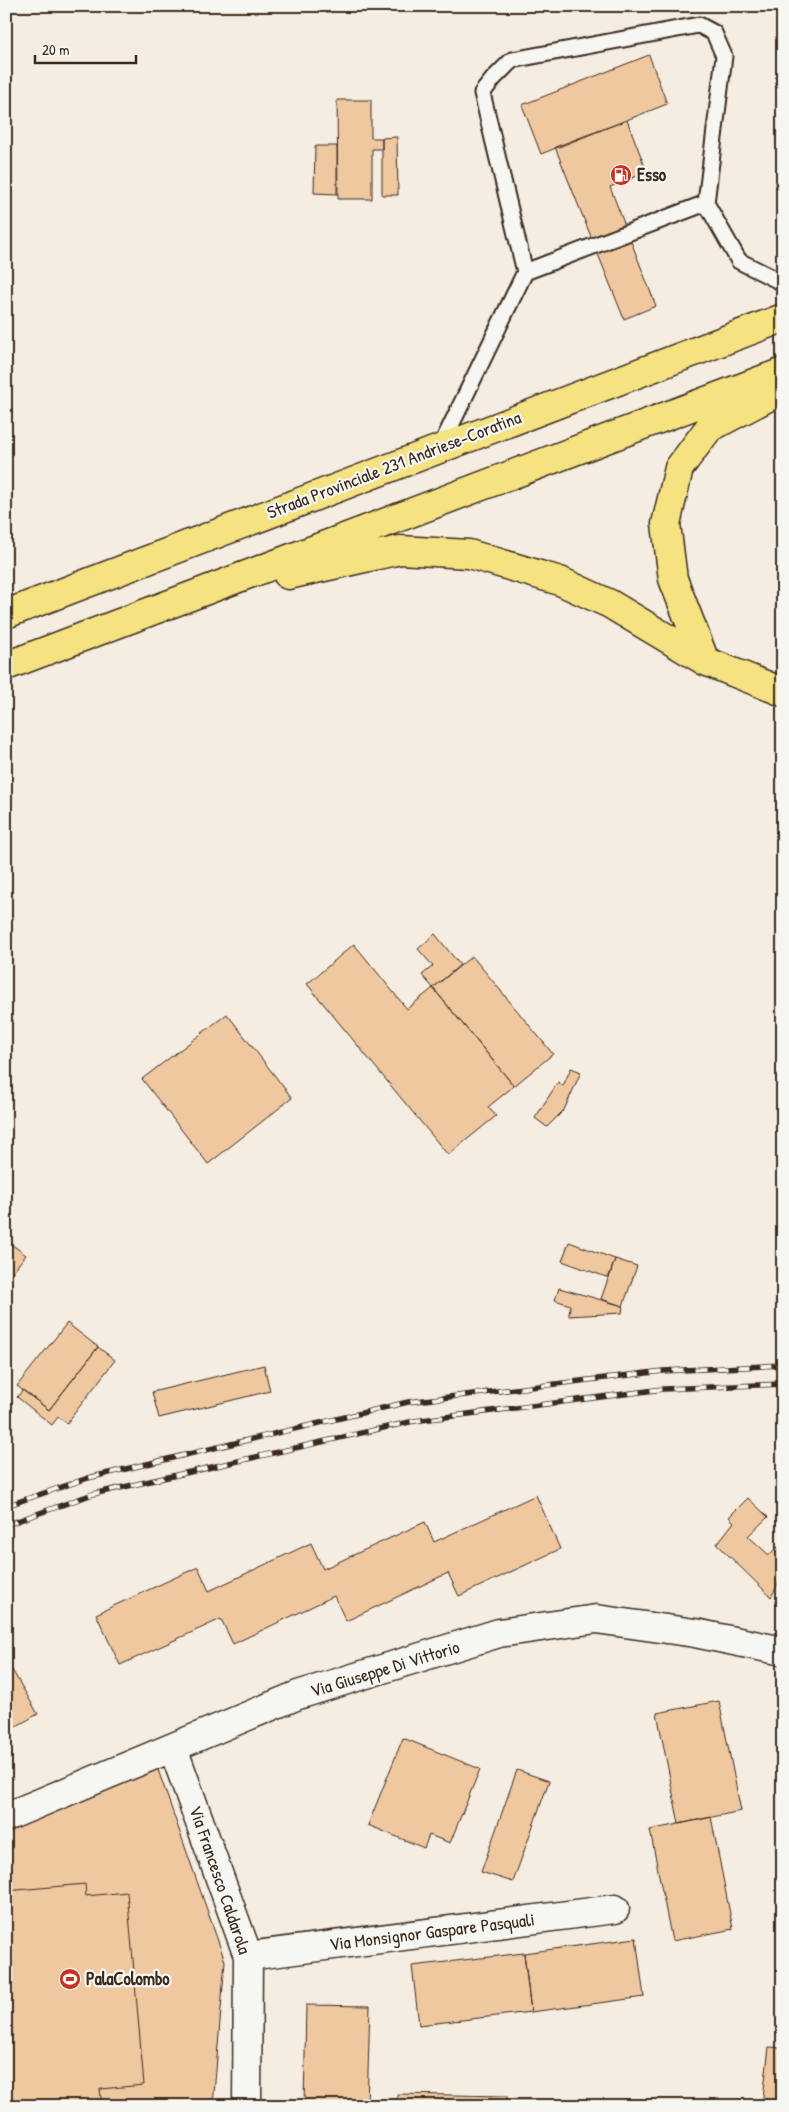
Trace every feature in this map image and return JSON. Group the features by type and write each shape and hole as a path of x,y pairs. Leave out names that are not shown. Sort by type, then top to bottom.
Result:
{"highway":[{"name":"Strada Provinciale 231 Andriese-Coratina","path":"6,614 783,318"},
{"path":"6,666 783,372"},
{"path":"706,661 673,579 666,524 679,468 709,428 783,389"},
{"path":"192,597 400,550 469,554 560,581 610,604 706,661 783,692"}],"street":[{"name":"Via Giuseppe Di Vittorio","path":"6,1817 298,1696 499,1633 596,1619 695,1633 783,1651"},
{"name":"Via Francesco Caldarola","path":"173,1748 248,1956 247,2106"},
{"name":"Via Monsignor Gaspare Pasquali","path":"248,1956 615,1909"}],"lane":[{"path":"440,448 525,272 482,93 512,60 699,25 714,33 724,56 706,203 739,261 783,283"},
{"path":"525,272 706,203"}],"building":[{"path":"649,55 667,104 541,154 522,105"},
{"path":"337,100 371,100 371,138 382,138 382,149 372,149 372,199 338,199"},
{"path":"627,120 647,172 610,187 656,306 624,319 555,147"},
{"path":"397,137 398,195 382,195 382,138"},
{"path":"315,146 337,146 337,194 314,193"},
{"path":"435,934 460,965 433,988 422,975 433,966 418,949"},
{"path":"354,944 407,1009 433,988 514,1086 488,1107 496,1116 448,1155 307,984"},
{"path":"472,956 553,1054 514,1086 433,988"},
{"path":"227,1014 292,1098 208,1164 142,1079"},
{"path":"571,1068 581,1072 564,1110 547,1127 535,1118 558,1082 563,1086"},
{"path":"6,1232 11,1236 7,1241 26,1255 6,1280"},
{"path":"569,1242 615,1259 609,1278 562,1261"},
{"path":"615,1259 637,1266 623,1306 601,1299"},
{"path":"559,1288 623,1306 622,1313 569,1316 570,1305 555,1300"},
{"path":"67,1323 98,1347 49,1410 17,1386"},
{"path":"98,1347 115,1360 67,1423 58,1417 52,1425 17,1397 23,1390 49,1410"},
{"path":"264,1365 270,1391 159,1418 152,1392"},
{"path":"536,1495 560,1549 459,1596 448,1573 346,1621 334,1596 233,1644 221,1619 120,1665 96,1614 198,1567 209,1591 311,1543 323,1569 425,1522 434,1542"},
{"path":"748,1498 768,1517 748,1536 769,1555 777,1547 783,1553 783,1575 771,1597 717,1544 734,1522 729,1517"},
{"path":"8,1663 38,1714 6,1732 6,1664"},
{"path":"719,1701 741,1811 679,1824 657,1713"},
{"path":"403,1738 480,1769 450,1843 429,1835 424,1848 368,1825"},
{"path":"157,1767 225,1961 213,2106 6,2106 6,1832"},
{"path":"517,1770 549,1781 513,1882 481,1872"},
{"path":"711,1817 733,1929 672,1941 650,1830"},
{"name":"PalaColombo","path":"85,1884 86,1896 127,1892 144,2085 100,2089 102,2106 6,2106 6,1891"},
{"path":"636,1938 644,1997 531,2012 524,1953"},
{"path":"524,1953 531,2012 419,2025 412,1966"},
{"path":"306,2005 370,2006 367,2106 304,2106"},
{"path":"769,2047 783,2048 783,2106 762,2106"},
{"path":"397,2094 507,2096 507,2106 367,2106 367,2100 397,2100"},
{"path":"507,2100 622,2102 622,2106 507,2106"}],"railway":[{"path":"6,1506 88,1478 408,1402 663,1371 783,1365"},
{"path":"6,1525 93,1494 414,1421 663,1389 783,1384"}],"place":[{"name":"Esso","path":"621,175"},
{"name":"PalaColombo","path":"70,1979"}]}
